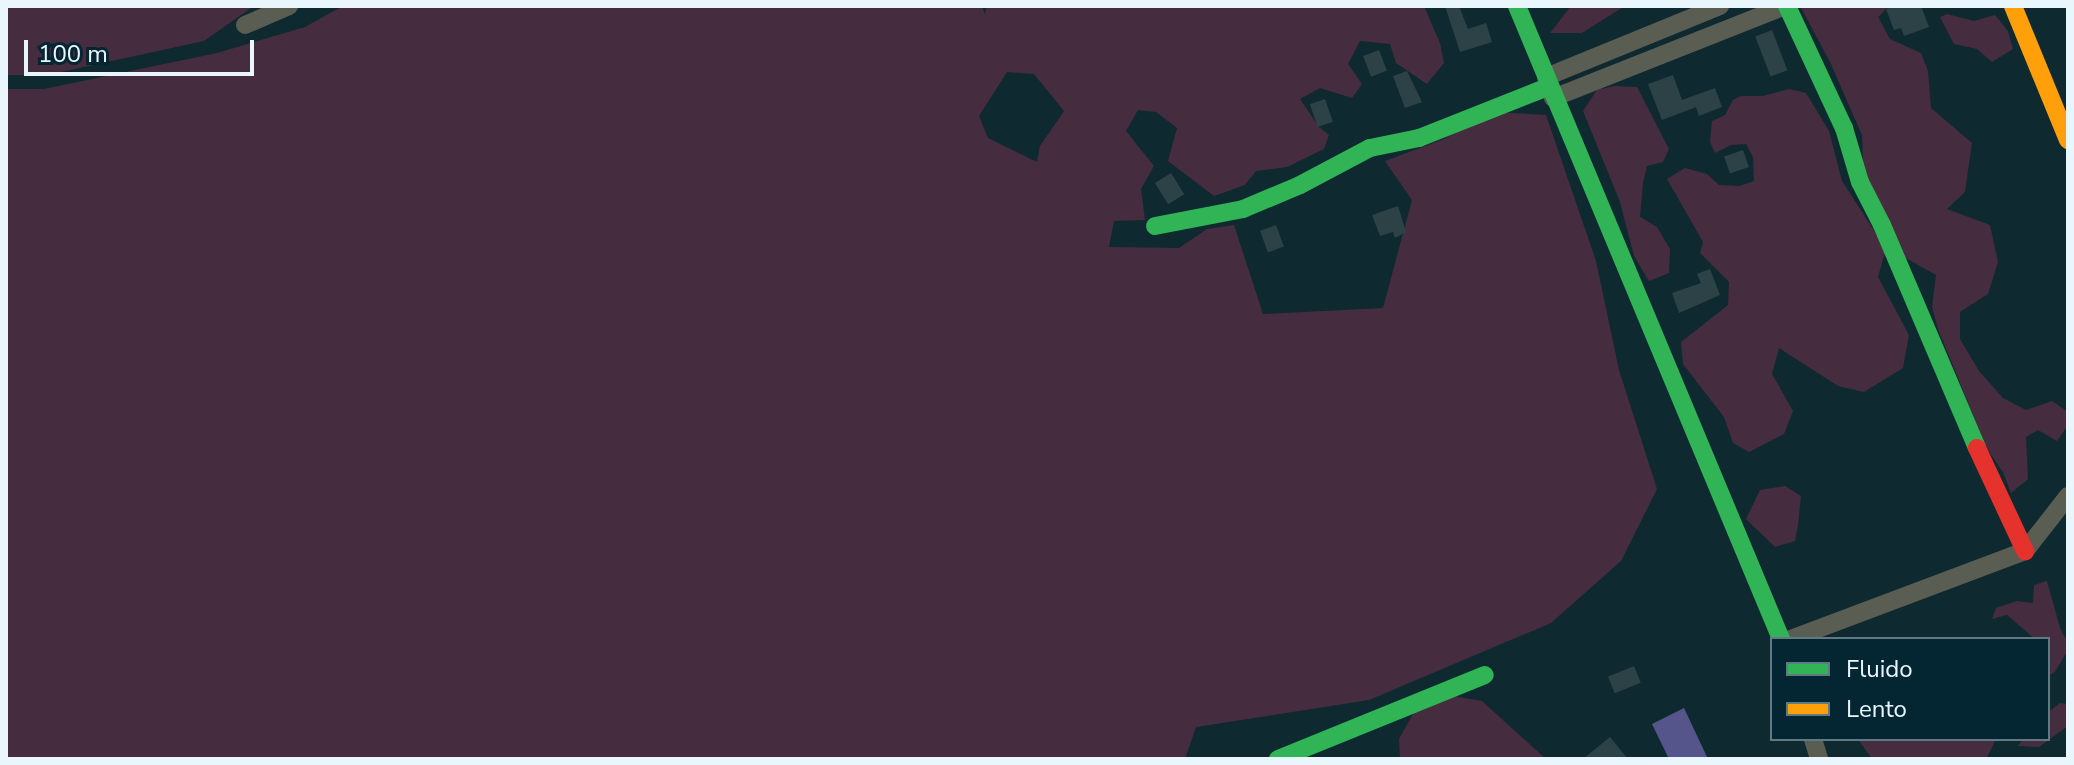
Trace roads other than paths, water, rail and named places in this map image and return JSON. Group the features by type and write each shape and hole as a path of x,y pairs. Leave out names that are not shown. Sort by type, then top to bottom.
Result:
{"street":[{"path":"245,25 289,6"},
{"path":"1517,6 1780,637"},
{"path":"1549,87 1720,6"},
{"path":"1155,226 1243,209 1300,185 1370,148 1419,138 1549,87 1786,6 1844,128 1860,182 1889,239 2002,508 2025,551"},
{"path":"2013,6 2068,140"},
{"path":"1796,637 2025,551 2068,496"},
{"path":"1278,759 1485,675"}]}
